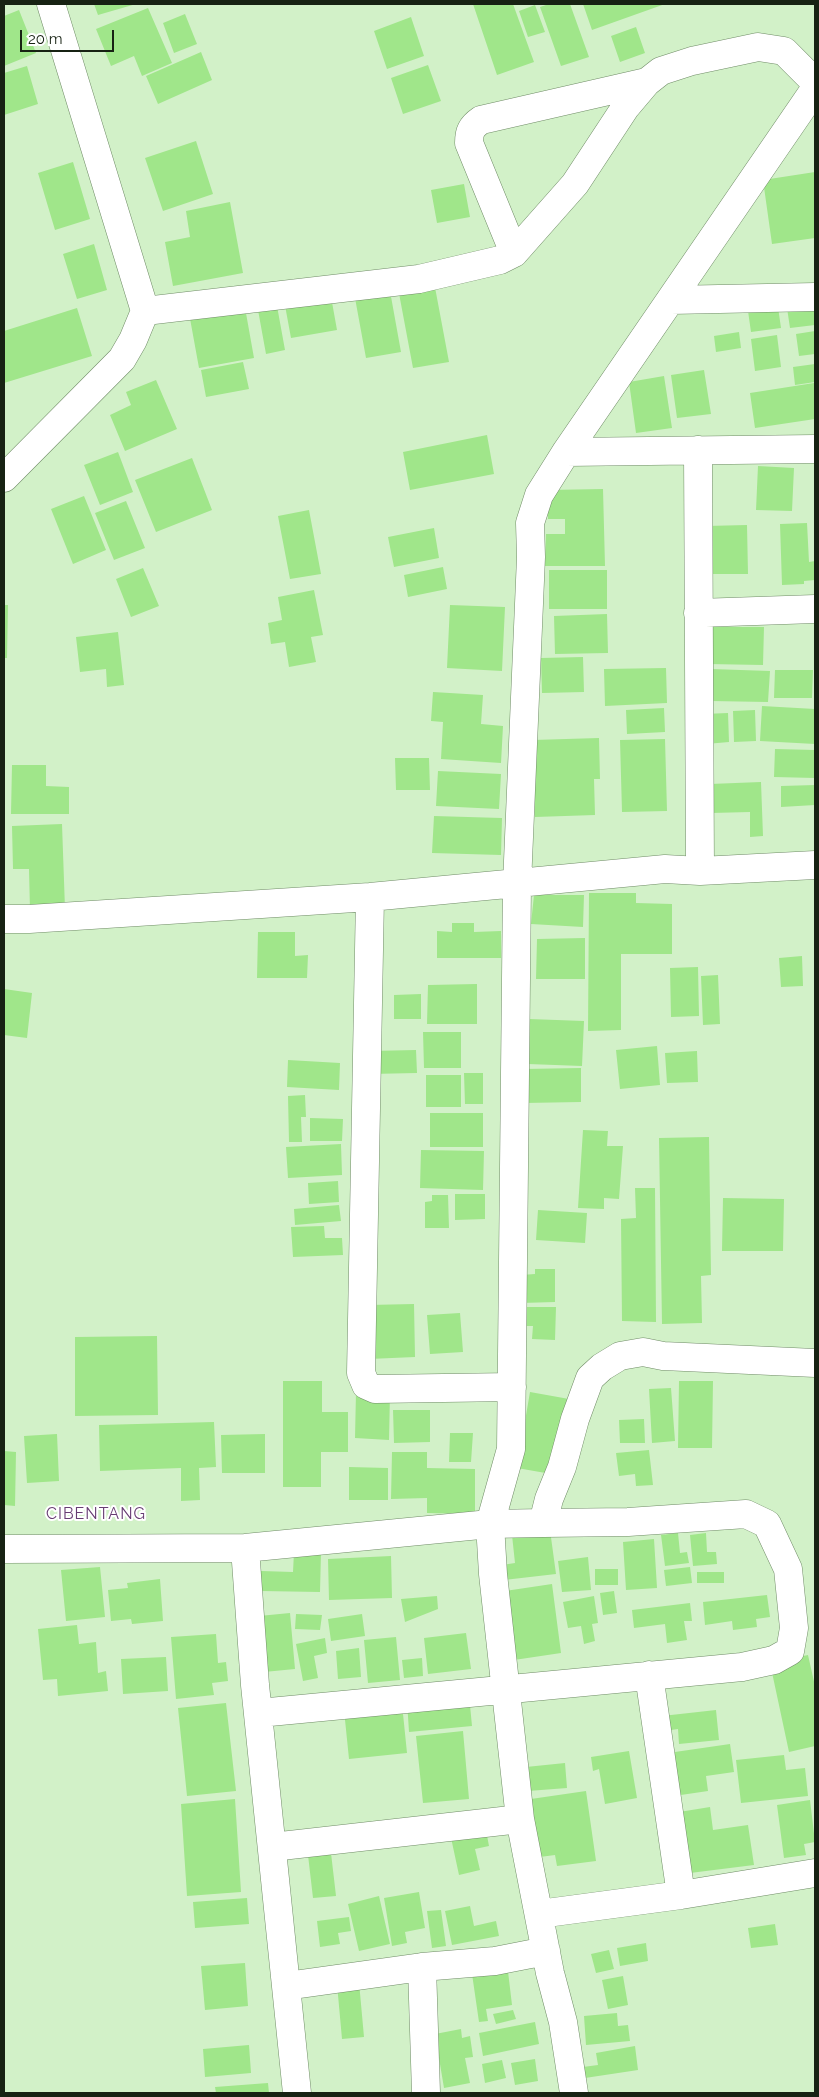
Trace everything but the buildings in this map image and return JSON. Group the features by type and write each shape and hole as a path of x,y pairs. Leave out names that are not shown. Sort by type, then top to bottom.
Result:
{"street":[{"path":"4,478 122,359 133,340 144,311 51,4"},
{"path":"144,311 419,279 500,260 514,253 575,184 625,108 647,82 661,71 692,61 758,47 784,51 815,82"},
{"path":"514,253 469,143 469,134 473,126 481,120 647,82"},
{"path":"574,2093 563,2022 546,1951 520,1819 493,1574 490,1524 511,1450 517,884 531,557 530,523 539,495 566,452 815,89"},
{"path":"670,300 815,297"},
{"path":"566,452 815,449"},
{"path":"698,450 700,871"},
{"path":"698,613 815,609"},
{"path":"4,919 29,919 370,897 665,869 700,871 815,865"},
{"path":"370,897 361,1373 366,1385 375,1390 512,1387"},
{"path":"543,1523 549,1499 562,1467 575,1419 590,1378 602,1367 620,1356 643,1352 663,1356 815,1363"},
{"path":"4,1549 245,1548 490,1524 628,1522 746,1514 767,1524 788,1570 794,1628 790,1651 774,1660 742,1667 505,1688 259,1713"},
{"path":"245,1548 276,1902 297,2093"},
{"path":"649,1675 681,1895"},
{"path":"272,1847 520,1819"},
{"path":"539,1914 681,1895 815,1874"},
{"path":"286,1986 422,1967 496,1961 546,1951"},
{"path":"422,1967 426,2093"}],"district":[{"name":"CIBENTANG","path":"96,1514"}]}
